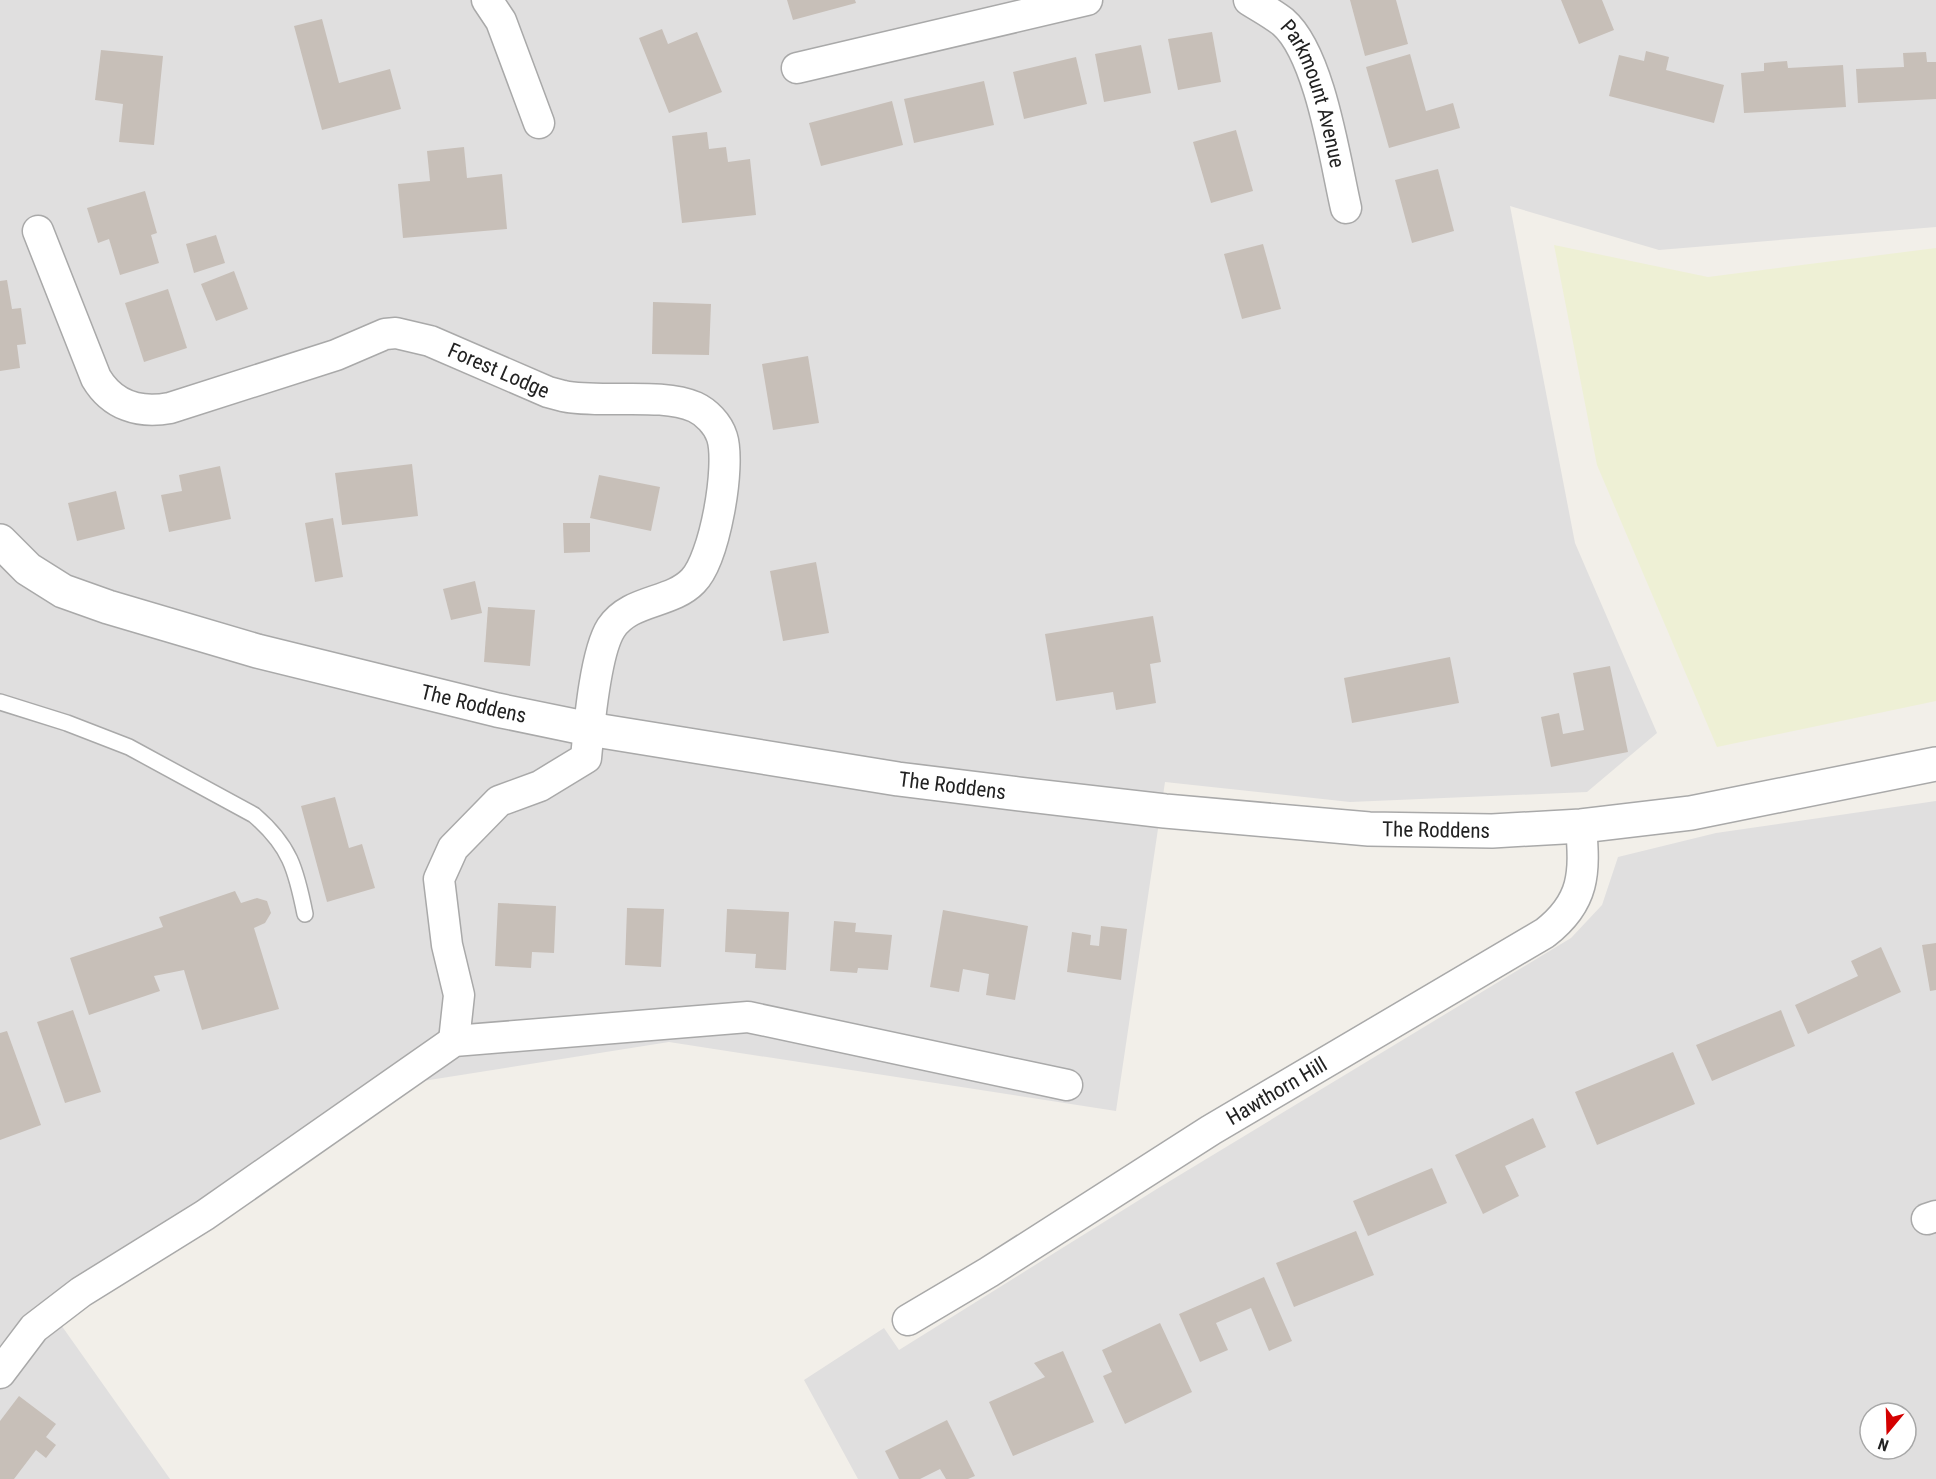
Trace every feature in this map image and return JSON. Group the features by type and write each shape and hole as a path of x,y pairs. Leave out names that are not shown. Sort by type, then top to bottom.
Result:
{"street":[{"path":"487,0 501,21 539,123"},
{"path":"796,68 1004,10 1087,0"},
{"name":"Parkmount Avenue","path":"1248,0 1284,23 1303,49 1317,86 1346,208"},
{"name":"Forest Lodge","path":"38,231 96,378 108,396 141,410 170,408 342,353 385,334 396,333 430,341 555,394 571,398 678,402 696,407 709,418 722,437 724,457 714,539 708,557 690,584 638,607 623,616 612,627 602,655 586,758 540,786 499,801 453,848 439,879 447,945 459,995 454,1041"},
{"name":"The Roddens","path":"0,541 28,569 63,591 108,607 257,651 497,710 589,729 898,779 1165,811 1369,829 1492,831 1581,826 1691,813 1936,764"},
{"name":"Hawthorn Hill","path":"908,1320 1211,1130 1545,933 1567,912 1580,889 1584,861 1581,826"},
{"path":"0,1373 34,1328 81,1292 205,1215 454,1041 748,1017 1067,1085"}],"lane":[{"path":"0,702 67,723 129,747 254,815 270,829 291,856 305,914"}],"shaded area":[{"path":"0,0 1936,0 1936,227 1659,250 1510,206 1575,543 1657,733 1587,792 1350,802 1165,782 1116,1111 669,1042 423,1081 54,1315 170,1479 0,1479"},
{"path":"1936,801 1936,1479 858,1479 804,1380 884,1328 899,1350 1160,1187 1571,938 1602,905 1618,857 1716,833"}],"green space":[{"path":"1554,245 1708,277 1936,248 1936,701 1717,747 1597,465"}],"building":[{"path":"787,0 855,0 856,3 793,20"},
{"path":"1350,0 1396,0 1408,44 1365,56"},
{"path":"1561,0 1602,0 1614,30 1579,44"},
{"path":"322,19 339,83 390,69 401,109 322,130 294,26"},
{"path":"662,29 668,44 697,32 722,92 669,113 639,38"},
{"path":"1212,32 1221,82 1178,90 1168,39"},
{"path":"1141,45 1151,93 1104,102 1095,54"},
{"path":"101,50 163,56 154,145 119,142 123,104 95,100"},
{"path":"1646,51 1669,57 1666,70 1724,85 1714,123 1609,96 1619,55 1644,61"},
{"path":"1926,52 1927,62 1936,62 1936,99 1858,103 1856,69 1904,67 1903,53"},
{"path":"1410,54 1426,111 1453,103 1460,128 1389,148 1366,67"},
{"path":"1076,57 1087,104 1024,119 1013,72"},
{"path":"1787,61 1788,68 1843,65 1846,107 1744,113 1741,73 1764,71 1764,63"},
{"path":"984,81 994,125 914,143 904,99"},
{"path":"892,101 903,145 821,166 809,123"},
{"path":"1236,130 1253,191 1211,203 1193,142"},
{"path":"707,132 709,149 726,147 728,162 750,159 756,215 682,223 672,136"},
{"path":"464,147 467,178 502,174 507,229 403,238 398,184 430,181 427,151"},
{"path":"1438,169 1454,231 1412,243 1395,180"},
{"path":"145,191 157,233 151,235 159,263 120,275 109,239 98,243 87,208"},
{"path":"216,235 225,263 194,273 186,244"},
{"path":"1263,244 1281,309 1242,319 1224,254"},
{"path":"234,271 248,309 216,321 201,284"},
{"path":"7,280 12,309 21,308 26,344 17,345 20,368 0,371 0,281"},
{"path":"168,289 187,348 144,362 125,303"},
{"path":"653,302 711,304 709,355 652,354"},
{"path":"808,356 819,423 773,430 762,364"},
{"path":"412,464 418,516 342,525 335,473"},
{"path":"220,466 231,519 169,532 161,495 182,491 179,475"},
{"path":"599,475 660,487 651,531 590,518"},
{"path":"116,491 125,529 77,541 68,503"},
{"path":"333,518 343,577 315,582 305,523"},
{"path":"563,523 590,523 590,552 564,553"},
{"path":"816,562 829,633 783,641 770,571"},
{"path":"475,581 482,613 451,620 443,589"},
{"path":"488,607 535,610 530,666 484,662"},
{"path":"1153,616 1161,662 1150,664 1156,703 1116,710 1113,692 1056,701 1045,634"},
{"path":"1450,657 1459,703 1352,723 1344,678"},
{"path":"1610,666 1628,752 1551,767 1541,717 1559,713 1563,734 1584,730 1573,673"},
{"path":"335,797 349,848 362,844 375,888 327,902 301,806"},
{"path":"235,891 241,903 257,898 267,901 271,913 265,923 254,928 279,1009 202,1030 184,970 154,976 160,991 89,1015 70,958 163,927 159,917"},
{"path":"498,903 556,906 554,953 532,952 531,968 495,966"},
{"path":"627,908 664,909 661,967 625,965"},
{"path":"727,909 789,912 786,970 755,968 756,954 725,952"},
{"path":"943,910 1028,926 1015,1000 986,995 989,974 963,969 959,992 930,987"},
{"path":"834,921 856,923 855,932 892,935 888,970 858,968 857,973 830,971"},
{"path":"1101,926 1127,929 1121,980 1067,972 1072,932 1091,935 1090,945 1099,946"},
{"path":"1936,943 1936,990 1930,991 1922,945"},
{"path":"1881,947 1901,992 1808,1034 1795,1005 1858,976 1851,961"},
{"path":"73,1010 101,1092 65,1103 37,1022"},
{"path":"1781,1010 1795,1046 1712,1081 1696,1045"},
{"path":"7,1031 41,1125 0,1140 0,1033"},
{"path":"1673,1052 1695,1104 1597,1145 1575,1092"},
{"path":"1533,1118 1546,1147 1505,1166 1519,1196 1483,1214 1455,1155"},
{"path":"1432,1168 1447,1203 1368,1236 1353,1201"},
{"path":"1356,1231 1374,1275 1294,1307 1276,1263"},
{"path":"1264,1277 1292,1341 1269,1351 1251,1308 1216,1323 1228,1350 1200,1362 1179,1314"},
{"path":"1160,1323 1192,1392 1125,1424 1103,1376 1112,1372 1102,1350"},
{"path":"1063,1351 1094,1422 1013,1456 989,1402 1045,1377 1034,1363"},
{"path":"19,1396 56,1424 46,1437 56,1445 46,1458 36,1450 14,1479 0,1479 0,1421"},
{"path":"947,1420 975,1476 968,1479 946,1479 940,1469 920,1479 899,1479 885,1451"}]}
